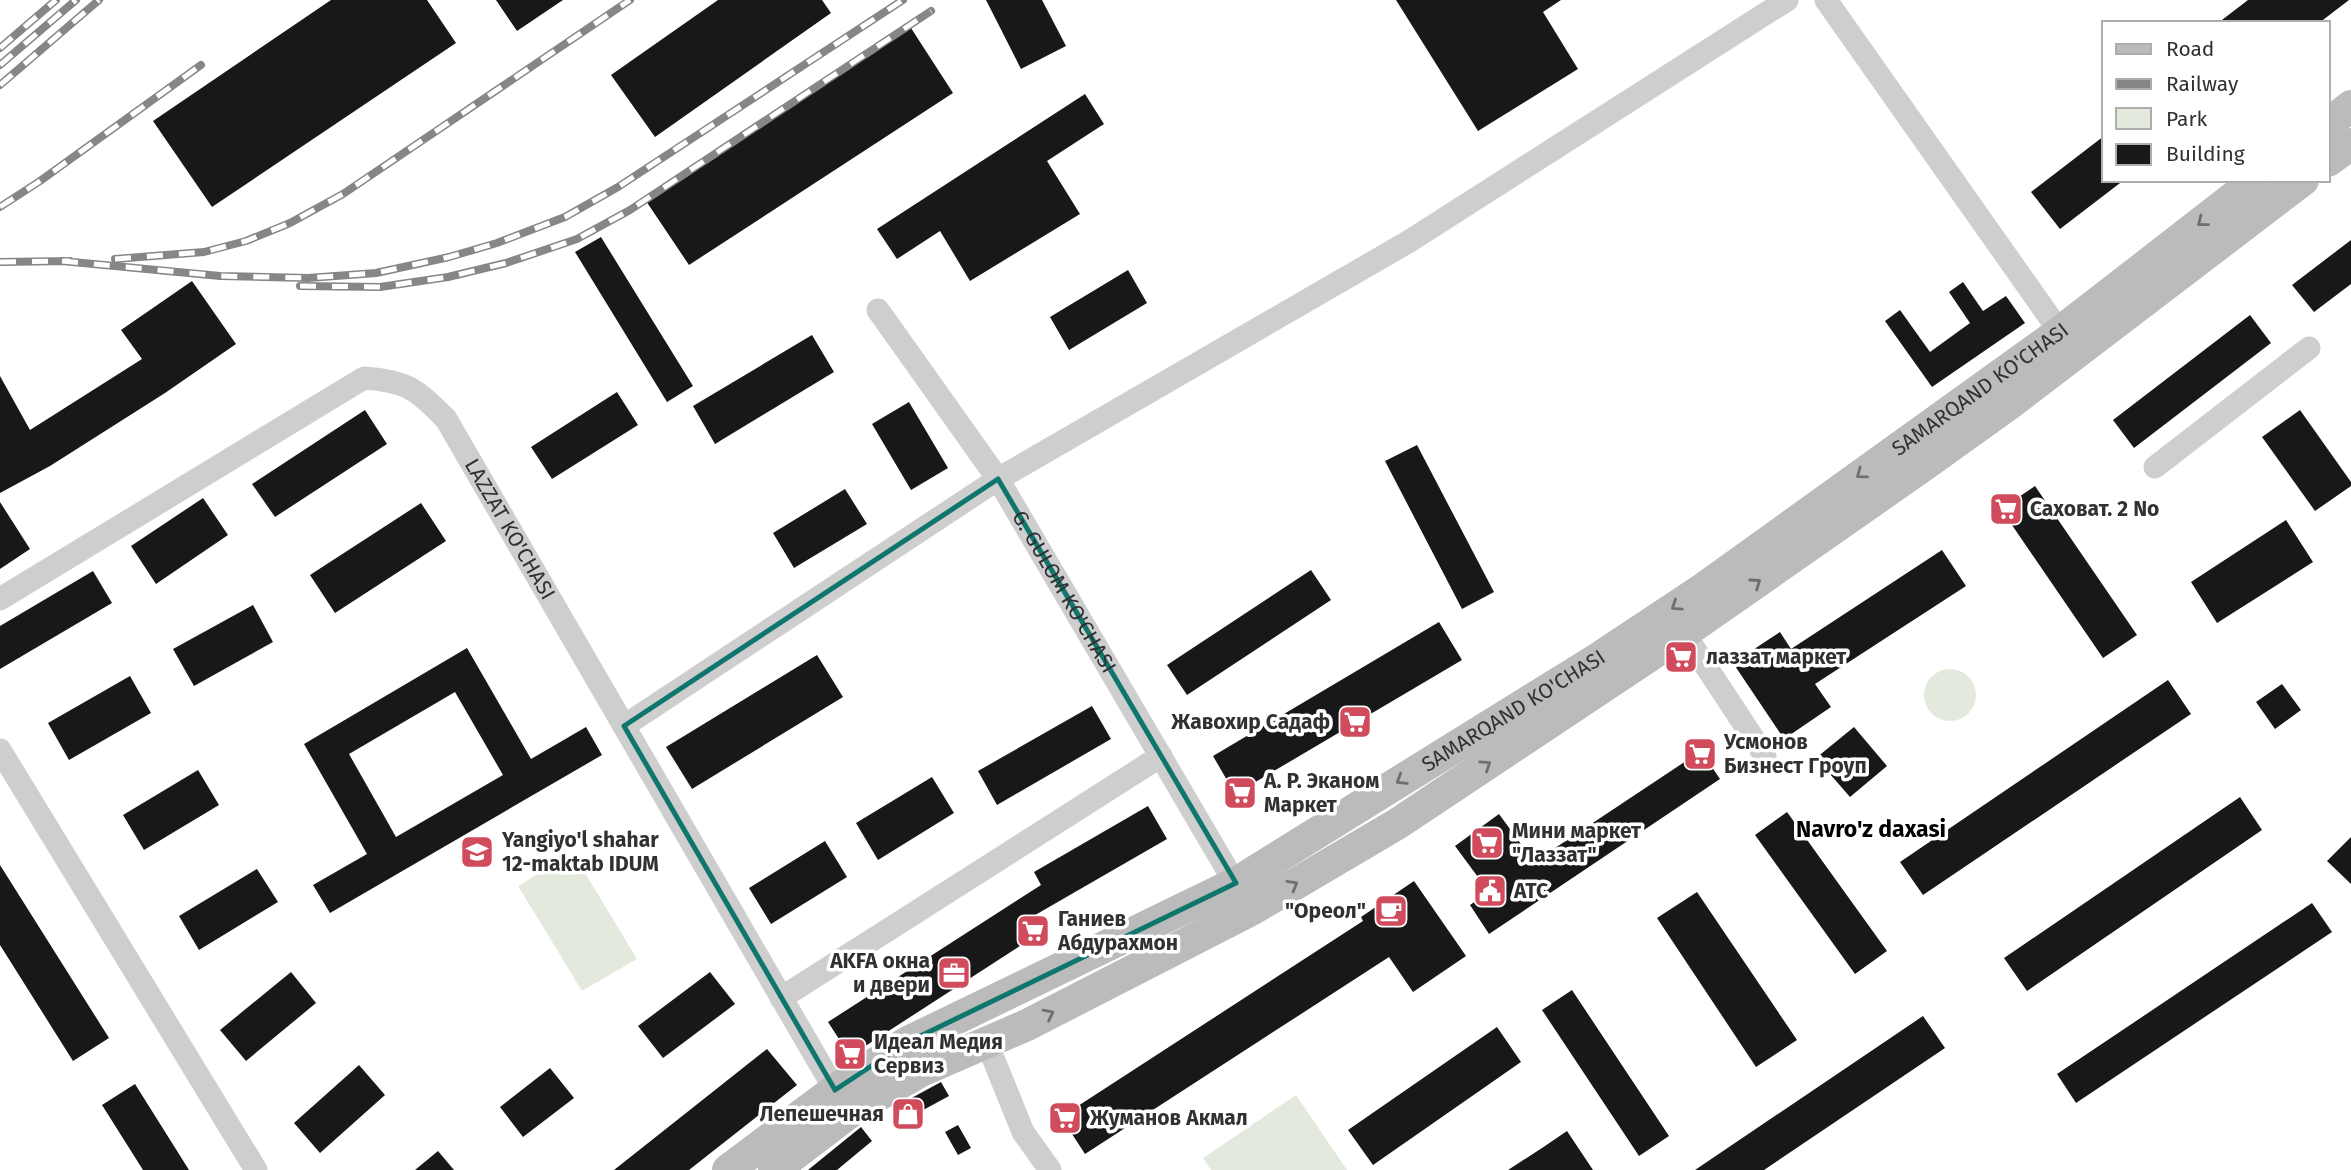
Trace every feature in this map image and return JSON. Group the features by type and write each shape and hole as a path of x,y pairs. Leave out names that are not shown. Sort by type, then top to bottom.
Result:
{"main road":[{"path":"2330,122 2351,106"},
{"path":"2330,160 2351,144"},
{"name":"SAMARQAND KO'CHASI","path":"728,1170 835,1090 906,1044 1243,896 1396,824 1684,633 1930,461 2254,182"},
{"name":"SAMARQAND KO'CHASI","path":"774,1170 854,1109 921,1071 1027,1025 1243,896 2068,342 2300,182"}],"street":[{"path":"624,726 998,479 1408,242 1787,0"},
{"path":"1826,0 2068,342"},
{"name":"G. GULOM KO'CHASI","path":"878,310 998,479 1243,896"},
{"path":"2155,467 2309,348"},
{"name":"LAZZAT KO'CHASI","path":"0,599 364,378 393,380 420,393 446,419 835,1090"},
{"path":"1684,633 1765,757"},
{"path":"0,750 256,1170"},
{"path":"781,998 1161,756"},
{"path":"987,1043 1024,1132 1050,1170"}],"highlighted area":[{"path":"998,479 1236,883 906,1043 835,1090 624,726"}],"green space":[{"path":"1950,669 1960,671 1968,677 1974,685 1974,705 1968,713 1960,719 1950,721 1940,719 1932,713 1926,705 1924,695 1926,685 1932,677 1940,671"},
{"path":"573,853 637,959 582,991 518,886"},
{"path":"1296,1095 1347,1170 1211,1170 1203,1158"}],"building":[{"path":"331,0 427,0 456,43 212,207 153,121"},
{"path":"496,0 563,0 517,31"},
{"path":"718,0 822,0 831,13 655,137 611,75"},
{"path":"986,0 1042,0 1066,46 1021,69"},
{"path":"1396,0 1561,0 1543,12 1578,69 1478,131"},
{"path":"2248,0 2349,0 2322,21 2221,21"},
{"path":"911,28 953,93 689,265 646,201"},
{"path":"1085,94 1104,124 1047,161 1080,214 970,281 940,231 897,259 877,229"},
{"path":"2102,138 2102,182 2121,182 2060,229 2031,192"},
{"path":"601,237 693,386 667,402 575,252"},
{"path":"2351,240 2351,284 2314,312 2292,285"},
{"path":"1128,270 1147,303 1069,350 1050,317"},
{"path":"192,281 236,344 50,466 0,493 0,376 30,430 142,359 121,330"},
{"path":"1963,282 1983,311 2006,296 2025,323 1932,387 1885,321 1900,310 1930,352 1970,323 1949,292"},
{"path":"2250,315 2271,343 2134,448 2113,420"},
{"path":"812,335 834,372 715,444 693,406"},
{"path":"617,392 638,425 552,479 531,447"},
{"path":"909,402 948,468 911,490 872,424"},
{"path":"365,410 387,444 275,517 252,484"},
{"path":"2300,410 2351,482 2351,486 2315,511 2262,437"},
{"path":"1417,445 1494,592 1462,609 1385,461"},
{"path":"2035,486 2137,635 2103,658 2001,509"},
{"path":"845,489 867,524 794,568 773,533"},
{"path":"203,498 228,535 156,584 131,546"},
{"path":"0,502 30,549 0,569"},
{"path":"421,503 446,541 335,613 310,575"},
{"path":"2286,520 2313,562 2217,623 2191,582"},
{"path":"1942,550 1966,586 1815,684 1831,707 1784,739 1733,663 1780,632 1791,649"},
{"path":"1311,570 1331,600 1187,695 1167,665"},
{"path":"93,571 112,603 0,669 0,626"},
{"path":"253,605 273,642 194,686 173,649"},
{"path":"1439,622 1462,660 1235,794 1213,756"},
{"path":"467,648 531,759 586,727 602,755 330,913 313,885 367,854 304,744","holes":["455,692 503,775 396,837 349,754"]},
{"path":"817,655 843,697 692,789 666,747"},
{"path":"130,676 151,713 69,760 48,723"},
{"path":"2168,680 2191,714 1923,895 1900,862"},
{"path":"2282,684 2301,710 2275,729 2256,702"},
{"path":"1092,706 1111,739 997,805 978,771"},
{"path":"1854,727 1887,766 1850,797 1816,758"},
{"path":"1701,751 1720,779 1489,934 1470,905 1489,892 1455,846 1499,814 1534,862"},
{"path":"198,770 219,805 144,850 123,815"},
{"path":"932,777 954,813 878,860 856,823"},
{"path":"2240,797 2262,830 2027,991 2004,958"},
{"path":"1148,806 1167,839 1030,918 1040,933 850,1056 828,1022 1041,885 1034,872"},
{"path":"1787,812 1887,951 1855,974 1755,835"},
{"path":"2351,837 2351,884 2327,861"},
{"path":"825,841 847,877 771,924 749,888"},
{"path":"0,865 109,1038 73,1061 0,945"},
{"path":"257,869 278,902 199,950 179,916"},
{"path":"1414,881 1466,956 1413,992 1389,957 1085,1154 1061,1117 1363,921 1361,917"},
{"path":"1697,892 1797,1040 1756,1067 1657,918"},
{"path":"2312,903 2332,932 2076,1103 2057,1074"},
{"path":"291,972 316,1003 246,1061 220,1030"},
{"path":"710,972 735,1004 663,1058 638,1026"},
{"path":"1572,990 1669,1136 1639,1156 1542,1010"},
{"path":"1923,1016 1945,1048 1764,1170 1695,1170"},
{"path":"1497,1027 1521,1062 1373,1165 1348,1130"},
{"path":"767,1049 797,1085 689,1170 614,1170"},
{"path":"359,1065 385,1095 320,1153 294,1123"},
{"path":"550,1068 574,1098 523,1137 500,1107"},
{"path":"941,1082 949,1096 903,1121 895,1107"},
{"path":"135,1084 189,1170 143,1170 102,1105"},
{"path":"958,1125 971,1148 958,1155 945,1132"},
{"path":"861,1127 872,1141 837,1170 808,1170"},
{"path":"1567,1131 1593,1170 1508,1170 1542,1148"},
{"path":"438,1151 454,1170 415,1170"}],"railway":[{"path":"0,48 56,0"},
{"path":"0,65 76,0"},
{"path":"0,85 99,0"},
{"path":"115,259 204,252 246,241 290,223 343,194 630,0"},
{"path":"62,261 220,276 308,278 376,273 497,243 565,217 618,187 903,0"},
{"path":"300,286 380,287 448,277 506,263 577,239 630,210 931,11"},
{"path":"0,207 201,65"},
{"path":"0,262 70,261"}],"place":[{"name":"Саховат. 2 No","path":"2006,509"},
{"name":"лаззат маркет","path":"1681,657"},
{"name":"Жавохир Садаф","path":"1355,722"},
{"name":"Усмонов Бизнест Гроуп","path":"1700,754"},
{"name":"А. Р. Эканом Маркет","path":"1240,793"},
{"name":"Мини маркет \"Лаззат\"","path":"1487,843"},
{"name":"Yangiyo'l shahar 12-maktab IDUM","path":"477,852"},
{"name":"АТС","path":"1490,891"},
{"name":"\"Ореол\"","path":"1391,911"},
{"name":"Ганиев Абдурахмон","path":"1033,931"},
{"name":"AKFA окна и двери","path":"954,973"},
{"name":"Идеал Медия Сервиз","path":"850,1054"},
{"name":"Лепешечная","path":"908,1114"},
{"name":"Жуманов Акмал","path":"1065,1118"}],"district":[{"name":"Navro'z daxasi","path":"1871,829"}]}
